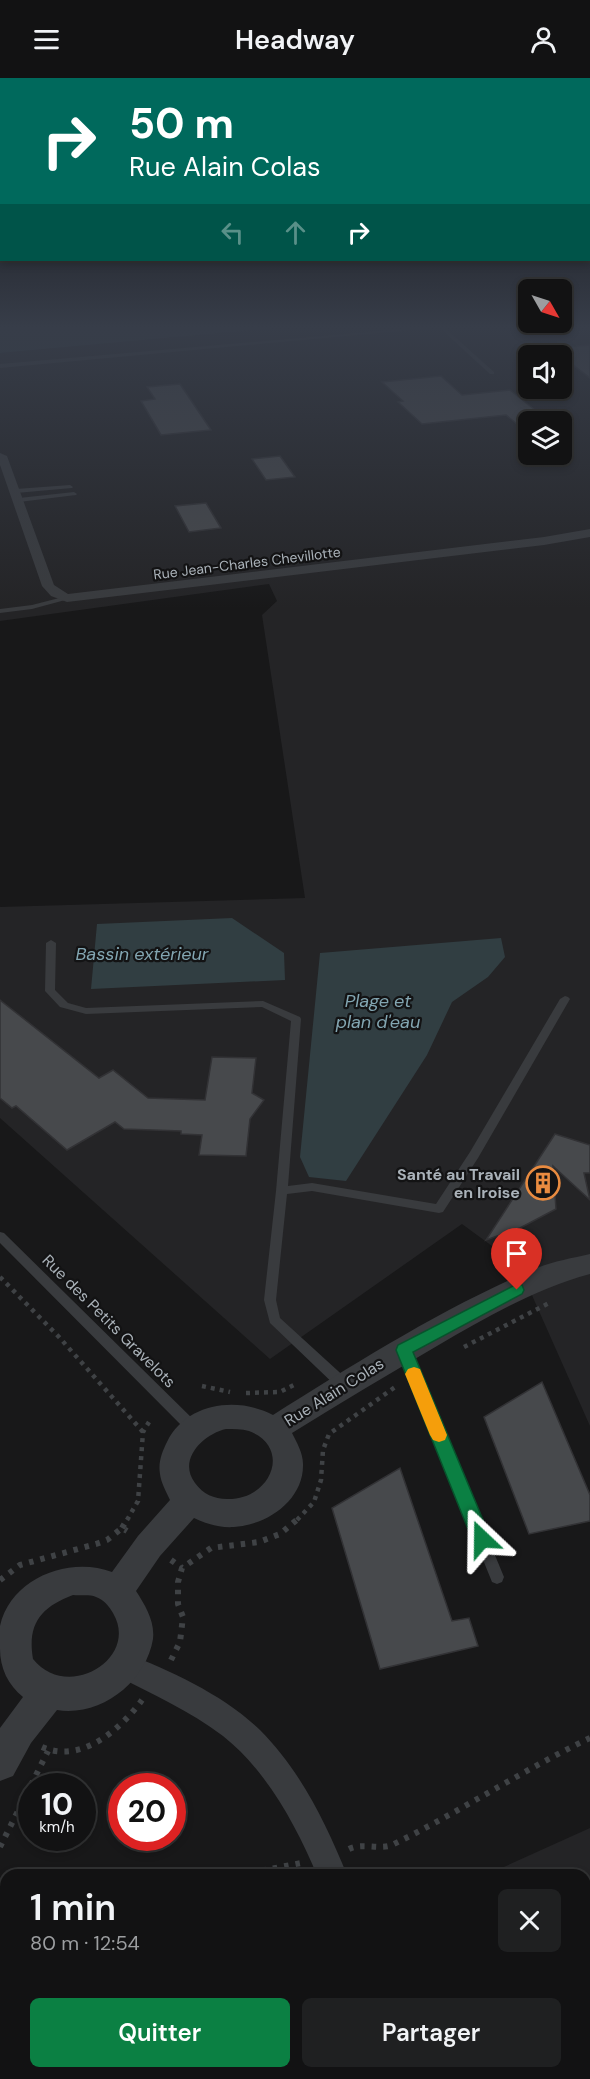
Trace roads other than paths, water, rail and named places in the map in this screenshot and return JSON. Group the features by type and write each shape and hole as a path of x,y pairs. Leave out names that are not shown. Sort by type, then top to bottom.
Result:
{"street":[{"path":"1,454 18,496 48,585 55,593 67,598"},
{"name":"Rue Jean-Charles Chevillotte","path":"67,598 346,566 590,533"},
{"name":"Rue Alain Colas","path":"273,1430 345,1385 409,1362 481,1307 548,1275 590,1263"},
{"path":"226,1416 243,1417 273,1430 284,1444 288,1460 286,1477 278,1492 263,1504 245,1512 225,1514 206,1509 190,1500 179,1486 175,1471 176,1456 183,1441 194,1429 209,1420 226,1416"},
{"path":"117,1591 149,1545 190,1500"},
{"path":"73,1580 97,1581 117,1591 130,1606 136,1625 135,1646 125,1666 110,1681 90,1692 69,1695 49,1693 30,1682 18,1666 8,1625 49,1588 73,1580"},
{"path":"125,1666 198,1702 248,1739 278,1775 329,1866"},
{"path":"0,1763 18,1731 49,1693"}],"lane":[{"path":"18,496 70,487"},
{"path":"18,496 74,494"},
{"path":"0,610 32,607 67,598"},
{"path":"51,943 50,991 64,1005 86,1011 263,1005 296,1019 282,1191 270,1300 274,1320 345,1385"},
{"path":"282,1191 312,1187 439,1209 474,1155 566,999"},
{"name":"Rue des Petits Gravelots","path":"0,1236 194,1429"},
{"path":"409,1362 497,1577"}],"water":[{"name":"Bassin extérieur","path":"232,918 284,953 285,980 91,989 97,924"},
{"name":"Plage et plan d'eau","path":"501,938 505,957 488,977 452,1002 427,1055 346,1181 309,1177 300,1157 320,953"}],"place":[{"name":"Santé au Travail en Iroise","path":"543,1183"}]}
